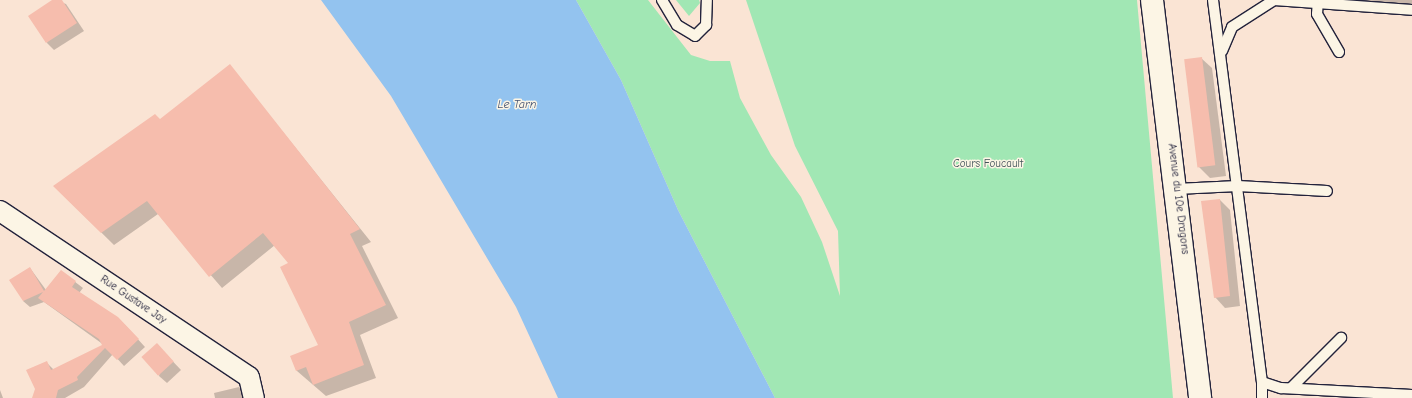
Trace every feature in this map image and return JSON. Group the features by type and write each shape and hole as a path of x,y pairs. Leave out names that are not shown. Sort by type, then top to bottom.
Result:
{"main road":[{"name":"Avenue du 10e Dragons","path":"1152,0 1200,398"}],"street":[{"name":"Rue Gustave Jay","path":"0,211 249,378 254,398"}],"lane":[{"path":"662,0 677,25 695,36 706,25 707,0"},
{"path":"1213,0 1222,51 1262,382 1262,398"},
{"path":"1222,51 1232,27 1274,0 1412,10"},
{"path":"1318,2 1317,14 1339,52"},
{"path":"1176,189 1238,186 1327,191"},
{"path":"1291,388 1341,338"},
{"path":"1262,382 1291,388 1412,394"}],"green space":[{"name":"Cours Foucault","path":"576,0 648,0 691,55 710,61 730,61 740,98 771,155 801,197 822,242 840,296 838,231 795,146 746,0 1137,0 1173,398 775,398 678,210 621,80"},
{"path":"676,0 699,0 700,3 689,16"}],"water":[{"name":"Le Tarn","path":"321,0 576,0 621,80 678,210 775,398 558,398 516,307 391,96"}],"building":[{"path":"52,0 62,0 77,23 46,43 28,16"},
{"path":"1202,57 1215,165 1197,167 1184,59"},
{"path":"230,64 360,229 350,234 386,305 349,322 364,365 313,385 306,367 296,371 290,356 318,345 280,267 288,263 263,233 209,277 147,201 101,233 53,186 155,114 160,119"},
{"path":"1220,199 1230,296 1214,298 1201,201"},
{"path":"30,267 44,291 61,270 76,281 72,287 118,317 139,339 117,360 105,348 77,377 78,380 58,390 56,398 32,398 35,389 26,370 47,361 51,370 102,345 99,339 38,298 43,292 23,301 9,280"},
{"path":"157,343 174,362 158,376 141,357"}]}
